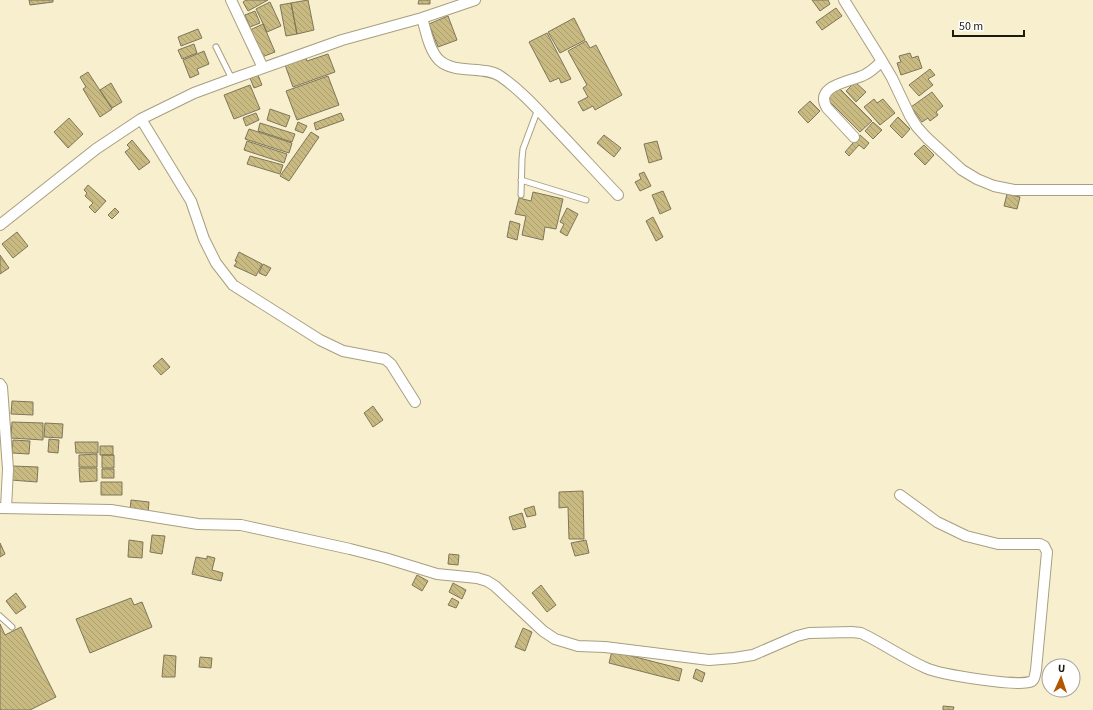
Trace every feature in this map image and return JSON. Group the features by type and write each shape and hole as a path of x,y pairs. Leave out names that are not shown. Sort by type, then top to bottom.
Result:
{"street":[{"path":"231,0 263,68"},
{"path":"0,225 96,149 141,119 194,93 342,40 422,18 475,0"},
{"path":"844,0 892,78 910,116 917,127 962,170 977,179 994,186 1014,190 1093,190"},
{"path":"422,18 431,47 441,61 449,66 498,75 538,109 618,196"},
{"path":"854,137 827,108 824,103 824,97 827,90 833,86 863,75 882,61"},
{"path":"141,119 191,201 204,239 216,263 233,285 320,340 343,351 385,359 391,364 415,402"},
{"path":"0,384 2,387 8,469 3,508 110,510 198,524 241,525 357,550 437,574 477,578 487,581 495,586 543,631 555,639 578,646 605,647 709,660 734,658 753,654 797,636 809,633 852,632 860,633 869,637 927,668 948,674 981,680 1020,683 1032,681 1036,670 1047,552 1046,549 1040,544 998,544 966,536 936,522 900,495"}],"lane":[{"path":"216,47 232,79"},
{"path":"522,195 521,180 523,148 538,109"},
{"path":"521,180 586,200"},
{"path":"0,616 12,627"}],"building":[{"path":"29,0 53,0 53,2 30,5"},
{"path":"246,0 268,0 248,11 243,2"},
{"path":"308,0 314,30 297,34 291,3"},
{"path":"419,0 430,0 430,4 418,4"},
{"path":"812,0 828,0 830,4 820,11"},
{"path":"270,2 281,26 267,32 256,9"},
{"path":"291,3 297,34 286,36 280,5"},
{"path":"836,8 842,16 822,30 816,22"},
{"path":"255,11 260,23 250,27 245,15"},
{"path":"448,16 457,40 438,47 429,24"},
{"path":"574,18 585,40 560,53 548,32"},
{"path":"263,24 275,52 262,57 250,30"},
{"path":"198,29 202,38 181,46 178,37"},
{"path":"547,33 571,79 561,83 559,78 550,82 529,42"},
{"path":"586,41 590,48 596,45 622,95 595,110 593,106 583,111 578,102 588,97 583,88 587,85 568,51"},
{"path":"194,44 197,53 182,59 178,50"},
{"path":"204,51 209,64 197,69 199,74 190,78 183,60"},
{"path":"910,53 912,58 918,56 922,68 901,75 897,63 901,62 899,56"},
{"path":"304,54 307,61 328,54 335,72 293,87 284,62"},
{"path":"930,69 935,75 928,79 933,85 919,96 909,85"},
{"path":"88,72 112,109 100,117 83,89 86,87 80,77"},
{"path":"258,75 262,85 254,88 250,78"},
{"path":"328,76 339,105 297,120 286,91"},
{"path":"855,82 866,92 856,102 846,91"},
{"path":"111,83 122,102 112,108 100,90"},
{"path":"250,85 260,109 234,119 224,95"},
{"path":"837,86 872,121 860,132 826,98"},
{"path":"932,92 943,106 936,112 938,115 930,121 928,118 922,122 911,107"},
{"path":"874,99 877,103 883,99 895,113 880,125 864,107"},
{"path":"810,101 820,111 808,123 798,112"},
{"path":"270,109 290,116 286,127 267,120"},
{"path":"256,113 259,120 246,126 243,118"},
{"path":"341,113 344,120 316,130 314,123"},
{"path":"898,117 910,129 902,138 890,126"},
{"path":"69,118 83,134 68,148 54,132"},
{"path":"298,122 307,126 303,133 295,130"},
{"path":"873,122 882,130 873,139 865,131"},
{"path":"260,123 295,134 292,142 258,131"},
{"path":"249,129 292,143 289,153 245,139"},
{"path":"311,132 319,137 289,181 280,176"},
{"path":"604,135 621,148 614,157 597,143"},
{"path":"860,135 869,143 864,149 859,145 849,156 845,152"},
{"path":"132,140 150,162 139,170 125,152 130,148 127,145"},
{"path":"247,141 287,154 284,163 244,150"},
{"path":"657,141 662,159 649,163 644,144"},
{"path":"924,145 934,155 925,165 914,154"},
{"path":"250,156 283,165 280,174 247,164"},
{"path":"644,172 651,186 640,191 635,182 641,179 639,174"},
{"path":"88,185 106,201 95,213 89,207 93,203 85,196 87,193 84,190"},
{"path":"663,191 671,209 660,214 652,195"},
{"path":"533,192 563,199 556,229 545,227 543,240 522,235 526,216 515,214 519,198 531,201"},
{"path":"1007,194 1020,197 1017,209 1004,206"},
{"path":"115,208 119,212 112,219 108,215"},
{"path":"567,208 578,214 567,236 560,232 564,224 560,222"},
{"path":"653,217 663,237 656,241 646,221"},
{"path":"510,221 520,224 517,240 507,237"},
{"path":"17,232 28,246 13,258 2,244"},
{"path":"239,252 262,264 256,276 234,266 237,262 235,261"},
{"path":"0,255 9,268 0,274"},
{"path":"263,264 271,268 266,276 259,273"},
{"path":"162,358 170,367 161,375 153,366"},
{"path":"12,401 33,402 33,415 11,414"},
{"path":"373,406 383,420 373,427 364,413"},
{"path":"12,422 43,423 43,440 11,438"},
{"path":"45,423 63,424 62,438 44,437"},
{"path":"49,439 59,440 58,453 48,452"},
{"path":"13,440 30,441 29,454 12,453"},
{"path":"75,442 98,442 98,453 76,453"},
{"path":"100,446 113,446 113,455 100,455"},
{"path":"97,454 97,467 79,467 79,455"},
{"path":"102,455 114,455 114,468 102,468"},
{"path":"12,466 38,467 37,482 11,480"},
{"path":"79,468 97,468 97,481 80,482"},
{"path":"102,469 114,469 114,478 102,478"},
{"path":"101,482 122,482 122,495 101,495"},
{"path":"583,491 584,539 569,539 568,507 559,508 559,492"},
{"path":"131,500 149,502 148,513 130,511"},
{"path":"534,506 536,515 527,517 524,509"},
{"path":"522,513 526,527 513,530 509,517"},
{"path":"152,535 165,536 162,554 150,552"},
{"path":"129,540 143,542 142,558 128,557"},
{"path":"586,540 589,553 575,556 571,543"},
{"path":"0,543 5,554 0,557"},
{"path":"449,554 459,555 458,565 448,564"},
{"path":"207,556 215,558 212,570 223,573 221,581 192,574 196,557 207,559"},
{"path":"417,575 428,581 422,591 412,585"},
{"path":"453,583 466,590 462,599 449,592"},
{"path":"541,585 556,605 547,612 532,593"},
{"path":"16,593 26,607 16,614 6,601"},
{"path":"131,598 134,605 142,602 152,627 90,653 76,619"},
{"path":"452,598 459,602 456,608 448,605"},
{"path":"0,624 5,635 21,627 56,697 30,710 0,710"},
{"path":"523,628 532,632 525,651 515,647"},
{"path":"612,651 682,669 679,681 609,663"},
{"path":"164,655 176,656 175,677 162,677"},
{"path":"200,657 212,658 211,668 199,667"},
{"path":"696,669 705,673 702,682 693,678"},
{"path":"943,706 954,707 953,710 943,710"}]}
